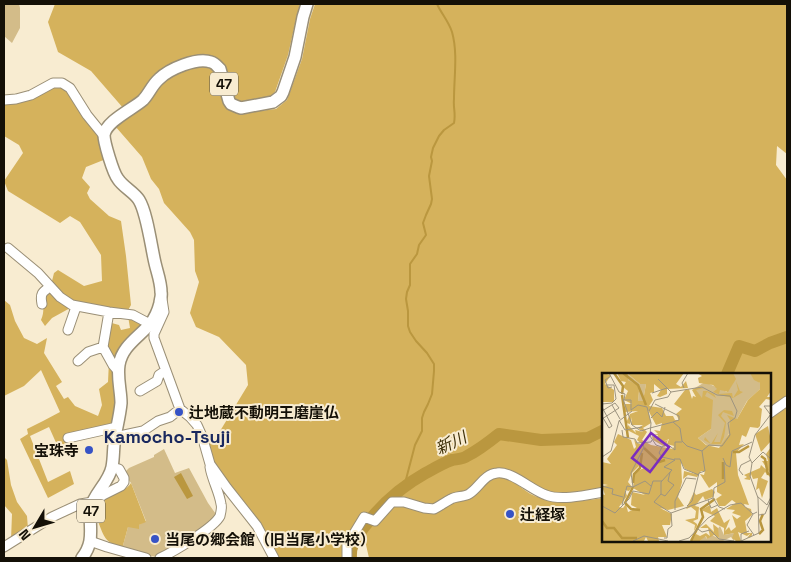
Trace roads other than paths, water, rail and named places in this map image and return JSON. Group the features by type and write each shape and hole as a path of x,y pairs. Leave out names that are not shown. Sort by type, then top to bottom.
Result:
{"main road":[{"name":"47","path":"82,558 87,551 90,541 91,508 112,466 121,402 119,366 129,344 154,320 162,294 144,213 138,200 117,178 104,136 106,130 112,123 143,100 157,80 165,73 179,66 198,62 210,61 220,69 229,101 233,106 242,108 273,102 283,92 308,4"}],"street":[{"path":"4,100 31,95 53,83 62,83 70,88 87,115 104,136"},
{"path":"8,248 38,273 64,300 76,307 133,315 150,324"},
{"path":"42,304 40,298 43,291 50,286"},
{"path":"160,558 185,545 210,526 220,516 221,504 211,474 202,436 197,425 180,410 154,338 164,312 162,294"},
{"path":"68,330 76,307"},
{"path":"109,312 103,347 119,372"},
{"path":"78,361 88,352 103,347"},
{"path":"140,391 157,380 159,374 165,371"},
{"path":"771,412 787,401"},
{"path":"68,438 116,432 143,431 180,410"},
{"path":"210,464 226,488 257,526 274,558"},
{"path":"4,547 60,513 80,504 93,502 122,486 124,478 120,469 112,466"},
{"path":"346,558 347,544 364,516 375,521 392,502 404,502 434,509 452,498 469,494 487,477 497,473 508,474 546,495 556,497 602,492"},
{"path":"90,541 146,558"}],"waterway":[{"path":"404,487 415,445 422,431 422,418 432,394 434,371 434,364 416,341 408,326 406,299 410,285 410,264 426,235 423,223 432,199 429,176 433,148 439,136 454,123 455,119 454,40 451,28 437,4"},
{"name":"新川","path":"727,373 739,346 755,351 787,337"},
{"name":"新川","path":"351,558 356,538 384,504 399,491 438,466 452,460 464,458 499,434 541,440 588,438 602,431"}],"place":[{"name":"辻地蔵不動明王磨崖仏","path":"179,412"},
{"name":"宝珠寺","path":"89,450"},
{"name":"辻経塚","path":"510,514"},
{"name":"当尾の郷会館（旧当尾小学校）","path":"155,539"}],"district":[{"name":"Kamocho-Tsuji","path":"167,436"}]}
